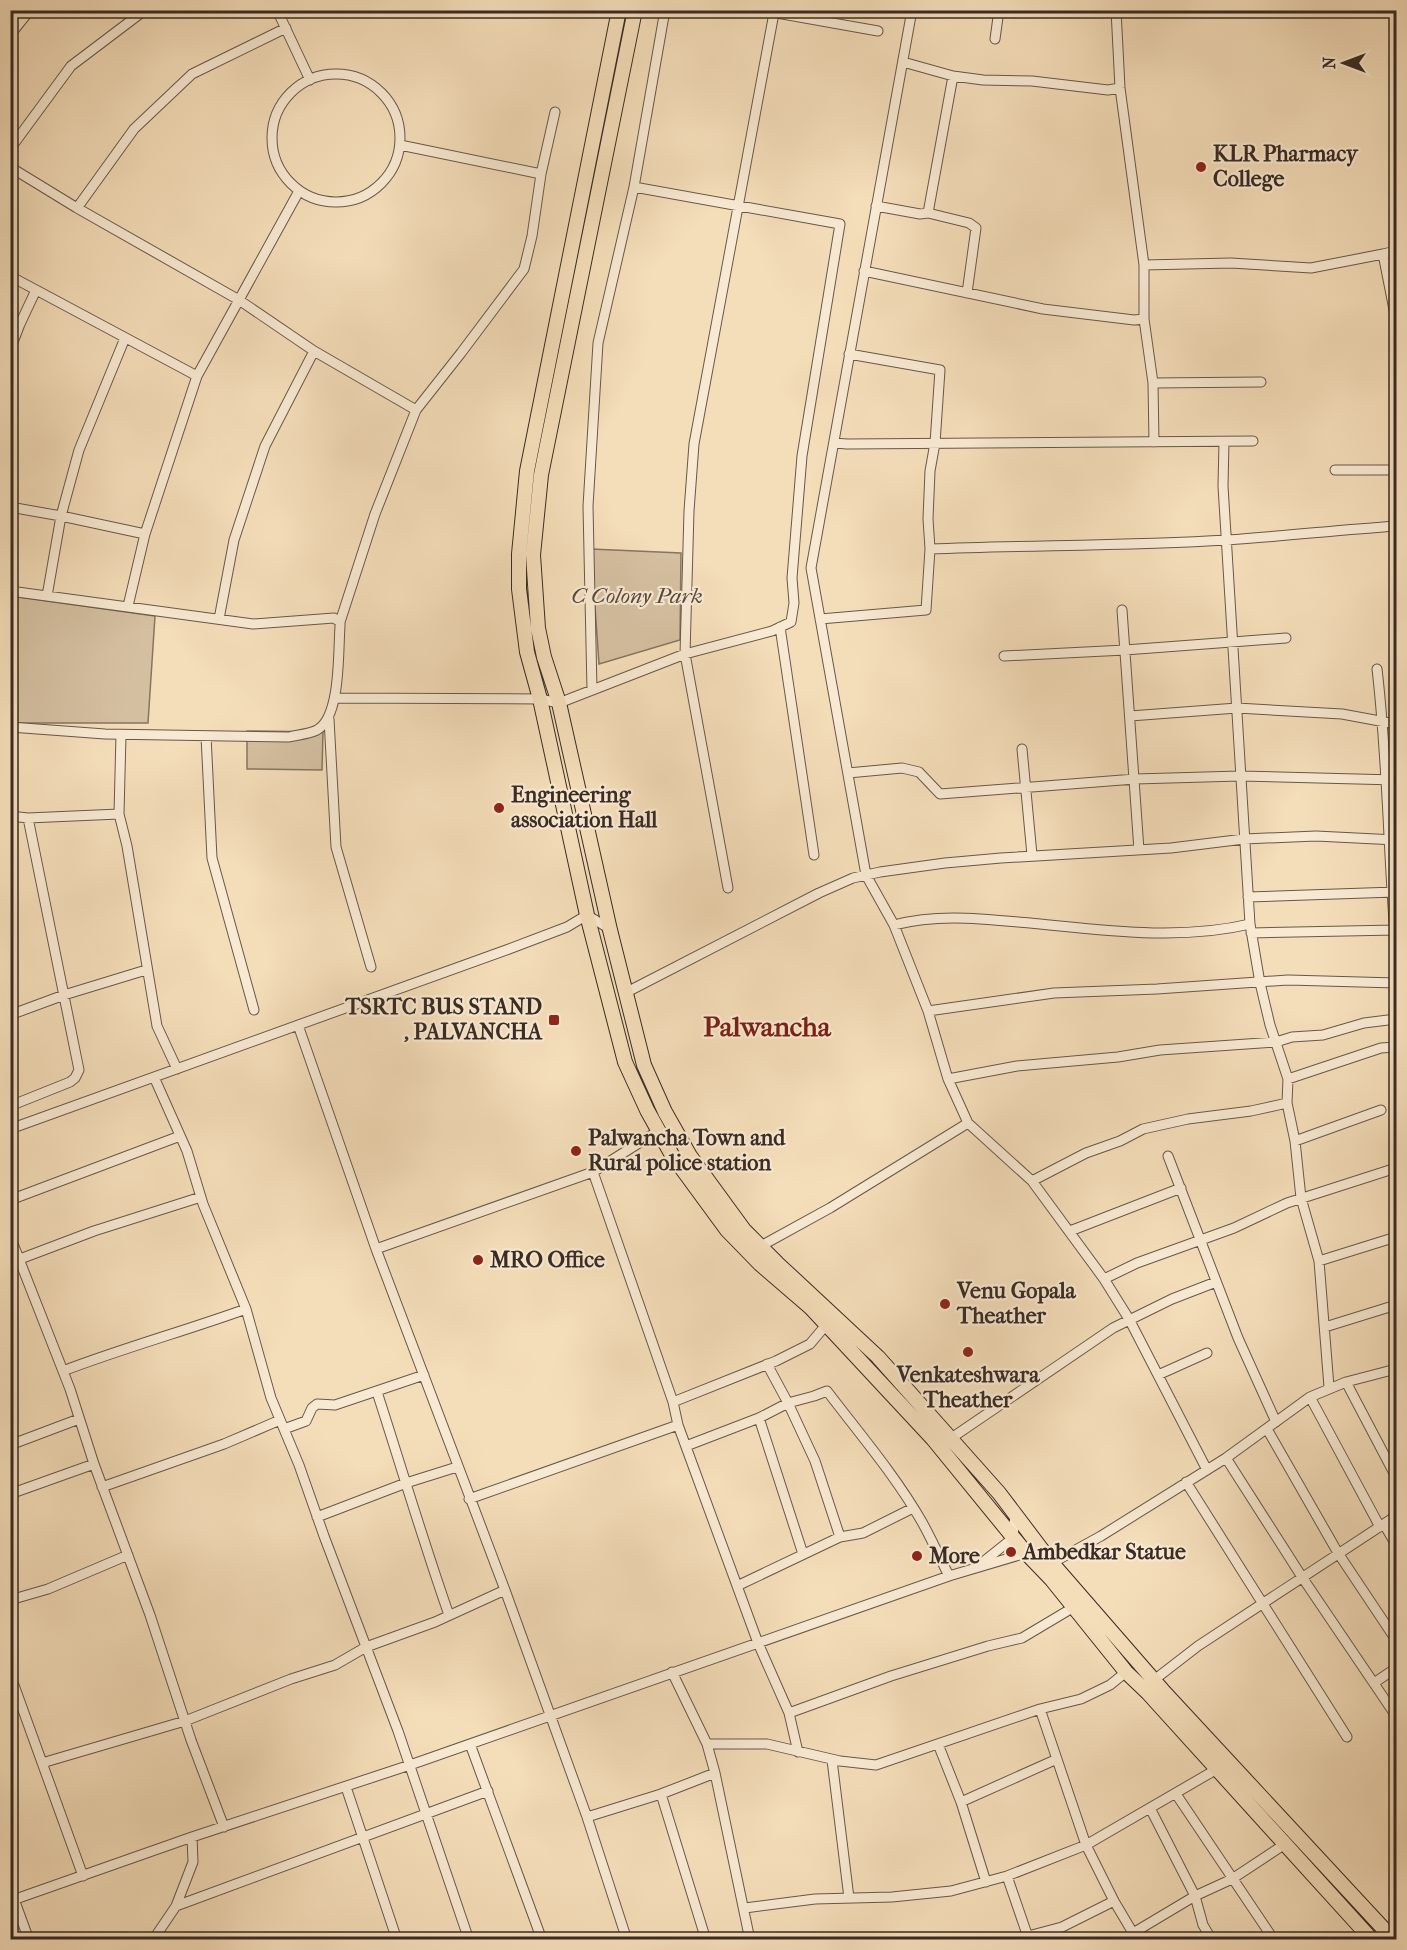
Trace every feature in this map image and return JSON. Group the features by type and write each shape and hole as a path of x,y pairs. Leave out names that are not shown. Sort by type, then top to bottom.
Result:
{"highway":[{"path":"619,10 527,471 519,554 519,589 527,652 540,699 587,915 625,1062 672,1155 727,1230 760,1264 811,1308 933,1439 1126,1672 1372,1940"},
{"path":"635,10 541,475 533,555 534,592 544,657 559,703 610,930 644,1065 665,1112 683,1143 725,1204 759,1246 878,1357 1015,1513 1052,1563 1154,1680 1394,1940"}],"street":[{"path":"10,35 30,10"},
{"path":"10,149 71,66 146,10"},
{"path":"277,10 310,80"},
{"path":"592,690 588,506 598,343 634,187 665,10"},
{"path":"759,10 878,31"},
{"path":"912,10 811,568 866,875 894,925 928,1011 948,1079 968,1123 1032,1181 1104,1280 1129,1319 1207,1470"},
{"path":"995,39 999,10"},
{"path":"1116,10 1120,88 1144,265 1144,319 1153,383 1154,442"},
{"path":"728,888 685,654 689,511 694,444 774,13"},
{"path":"77,208 135,129 192,74 286,28"},
{"path":"903,62 953,76 983,80 1032,81 1108,90 1120,88"},
{"path":"338,74 357,77 374,86 393,108 399,126 400,145 391,172 379,187 363,197 353,201 334,203 316,200 299,191 285,177 276,160 272,132 281,105 294,90 310,80 338,74"},
{"path":"928,213 953,76"},
{"path":"371,968 336,847 329,719 335,698 340,622 375,514 416,410 462,353 524,269 555,112"},
{"path":"400,145 541,174"},
{"path":"10,167 77,208 239,300 314,351 416,410"},
{"path":"335,698 540,699 559,703 685,654 791,622 794,603 792,579 802,456 840,224 634,187"},
{"path":"128,606 145,534 197,376 299,191"},
{"path":"876,206 920,214 928,213 969,223 976,228 967,293"},
{"path":"1144,265 1231,263 1311,268 1396,251"},
{"path":"1383,254 1396,320"},
{"path":"864,271 1044,309 1134,320 1144,319"},
{"path":"10,276 197,376"},
{"path":"10,350 36,290"},
{"path":"47,596 61,516 79,450 125,338"},
{"path":"219,620 234,540 265,446 314,351"},
{"path":"820,620 926,610 930,549 929,481 940,370 849,354"},
{"path":"1153,383 1261,382"},
{"path":"1224,441 1223,486 1250,928 1260,983 1288,1079 1287,1103 1295,1141 1301,1198 1318,1261 1329,1388"},
{"path":"834,443 1253,441"},
{"path":"1335,470 1396,470"},
{"path":"10,507 145,534"},
{"path":"930,549 1227,540 1396,526"},
{"path":"10,591 253,624 327,618 334,618 340,622"},
{"path":"1122,610 1139,850"},
{"path":"780,627 814,855"},
{"path":"1004,656 1286,638"},
{"path":"1377,669 1393,840 1396,947"},
{"path":"1130,716 1237,708 1342,714 1396,724"},
{"path":"10,727 121,735 289,737 316,730 329,719"},
{"path":"121,735 119,814 127,846 157,1026 177,1069"},
{"path":"206,736 212,858 254,1010"},
{"path":"1022,748 1032,855"},
{"path":"848,773 902,768 919,772 940,794 1135,779 1240,776 1396,780"},
{"path":"10,816 27,818 119,814"},
{"path":"10,1106 75,1078 79,1070 27,818"},
{"path":"627,992 819,892 866,875 945,863 1032,855 1139,850 1244,840 1316,836 1393,840"},
{"path":"1248,897 1394,892"},
{"path":"10,1129 557,931 587,915 610,930"},
{"path":"894,925 914,919 944,917 988,918 1077,927 1177,932 1250,928 1396,930"},
{"path":"10,1015 64,994 146,970"},
{"path":"928,1011 1054,993 1288,980 1396,983"},
{"path":"948,1079 1017,1066 1118,1057 1160,1050 1276,1042 1292,1037 1323,1035 1364,1023 1396,1019"},
{"path":"298,1025 376,1249 505,1590 587,1818 627,1940"},
{"path":"1288,1079 1381,1048 1396,1047"},
{"path":"154,1077 180,1136 201,1197 246,1310 271,1398 299,1465 410,1765 469,1940"},
{"path":"1032,1181 1086,1153 1120,1141 1143,1129 1188,1119 1251,1111 1287,1103"},
{"path":"1295,1141 1381,1110"},
{"path":"759,1246 830,1208 968,1123"},
{"path":"376,1249 593,1172 658,1131 683,1143"},
{"path":"10,1200 180,1136"},
{"path":"1168,1156 1238,1338 1276,1422"},
{"path":"1104,1280 1137,1263 1234,1228 1301,1198 1396,1168"},
{"path":"593,1172 673,1402 678,1425 758,1643 789,1713 798,1752"},
{"path":"1070,1231 1181,1188"},
{"path":"16,1258 201,1197"},
{"path":"10,1236 16,1258 63,1371 102,1487 150,1615 185,1721 224,1827"},
{"path":"1318,1261 1396,1237"},
{"path":"950,1439 1054,1367 1129,1319 1216,1282"},
{"path":"1325,1327 1396,1305"},
{"path":"63,1371 105,1355 246,1310"},
{"path":"673,1402 810,1344 826,1325"},
{"path":"1158,1375 1207,1353"},
{"path":"767,1364 815,1461 840,1537"},
{"path":"1052,1563 1101,1536 1226,1458 1310,1397 1346,1382 1396,1370"},
{"path":"102,1487 282,1424 306,1421 316,1404 335,1405 424,1375"},
{"path":"1346,1382 1396,1477"},
{"path":"686,1446 759,1418 788,1403 827,1391 891,1475 913,1508 949,1576"},
{"path":"377,1392 420,1534 449,1615"},
{"path":"1310,1397 1382,1525 1396,1545"},
{"path":"759,1418 803,1554"},
{"path":"11,1444 79,1419"},
{"path":"469,1499 678,1425"},
{"path":"1267,1429 1338,1553 1396,1640"},
{"path":"1226,1458 1302,1577 1396,1716"},
{"path":"10,1494 94,1464"},
{"path":"317,1517 406,1483 457,1467"},
{"path":"1186,1482 1347,1737"},
{"path":"737,1586 840,1537 863,1533 913,1508"},
{"path":"973,1569 1013,1538 1015,1513"},
{"path":"1154,1680 1198,1646 1396,1516"},
{"path":"29,1940 12,1900 192,1837 410,1765 949,1576 1026,1553 1040,1545"},
{"path":"10,1600 48,1589 128,1556"},
{"path":"42,1762 185,1721 291,1679 335,1665 366,1647 449,1615 505,1590"},
{"path":"789,1713 891,1676 1022,1638 1074,1607"},
{"path":"1374,1683 1396,1668"},
{"path":"672,1672 707,1744 735,1873 745,1908 750,1940"},
{"path":"707,1744 767,1744 832,1760 876,1765 1040,1709 1082,1699 1110,1685 1126,1672"},
{"path":"10,1674 83,1876"},
{"path":"1040,1709 1086,1845 1134,1936 1195,1896 1232,1879 1285,1844"},
{"path":"470,1744 542,1940"},
{"path":"938,1744 962,1802 987,1882"},
{"path":"962,1802 1057,1759"},
{"path":"832,1760 849,1898"},
{"path":"745,1908 815,1899 892,1897 951,1891 987,1882 1086,1845 1217,1769"},
{"path":"587,1818 661,1794 715,1773"},
{"path":"346,1787 397,1940"},
{"path":"176,1906 488,1791"},
{"path":"661,1794 706,1940"},
{"path":"1176,1794 1274,1940"},
{"path":"1149,1808 1195,1896 1203,1925 1212,1940"},
{"path":"153,1940 176,1906 193,1862 192,1837"},
{"path":"1007,1876 1028,1938"},
{"path":"1000,1940 1028,1938 1062,1927 1114,1901"}],"green space":[{"name":"C Colony Park","path":"591,549 681,553 680,640 599,664"},
{"path":"11,596 155,616 148,723 11,723"},
{"path":"247,731 323,732 322,770 247,769"}],"place":[{"name":"KLR Pharmacy College","path":"1201,167"},
{"name":"Engineering association Hall","path":"499,808"},
{"name":"TSRTC BUS STAND , PALVANCHA","path":"554,1020"},
{"name":"Palwancha Town and Rural police station","path":"576,1151"},
{"name":"MRO Office","path":"478,1260"},
{"name":"Venu Gopala Theather","path":"945,1304"},
{"name":"Venkateshwara Theather","path":"968,1352"},
{"name":"Ambedkar Statue","path":"1011,1552"},
{"name":"More","path":"917,1556"}],"district":[{"name":"Palwancha","path":"767,1026"}]}
